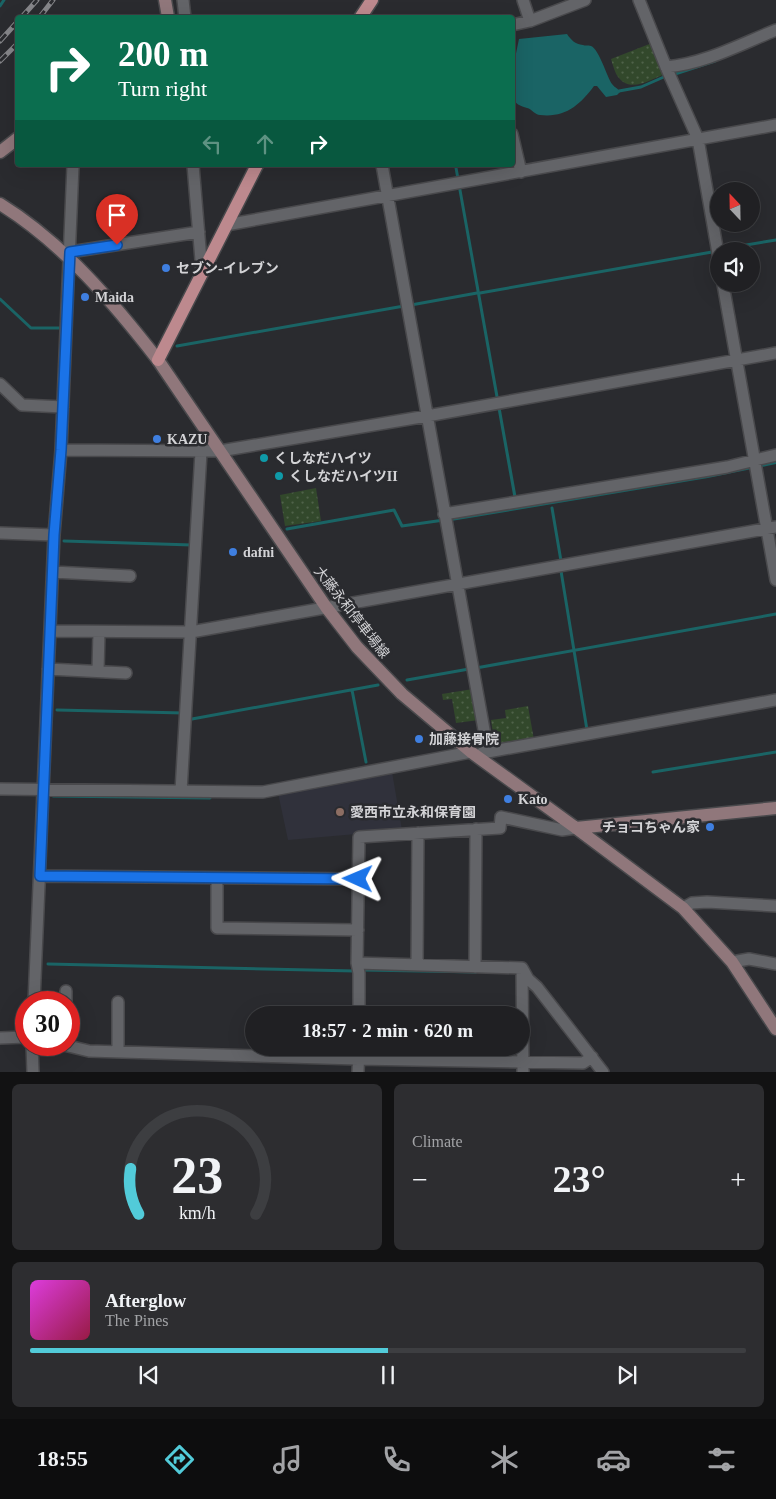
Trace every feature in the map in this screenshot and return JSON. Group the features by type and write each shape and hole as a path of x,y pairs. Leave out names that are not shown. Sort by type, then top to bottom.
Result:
{"main road":[{"path":"165,0 167,15"},
{"path":"362,15 372,0"},
{"path":"0,152 15,140"},
{"path":"158,360 256,167"},
{"name":"大藤永和停車場線","path":"0,204 70,255 126,320 158,360 326,607 357,647 402,694 472,753 683,908 732,962 776,1029"},
{"path":"576,828 776,808"}],"street":[{"path":"183,0 185,15"},
{"path":"523,0 530,21"},
{"path":"515,24 530,21 586,0"},
{"path":"638,0 698,139 716,242"},
{"path":"666,67 683,66 776,30"},
{"path":"226,225 776,125"},
{"path":"515,147 521,172"},
{"path":"35,991 52,572 61,450 73,167"},
{"path":"194,167 202,272"},
{"path":"382,167 488,752"},
{"path":"70,255 199,232"},
{"path":"724,292 755,464 771,528 776,580"},
{"path":"61,450 220,451 776,353"},
{"path":"0,384 22,405 63,407"},
{"path":"181,791 192,632 201,452"},
{"path":"445,518 516,502 727,466 755,464 776,455"},
{"path":"50,631 192,632 771,528"},
{"path":"0,534 54,535"},
{"path":"52,572 130,576"},
{"path":"98,671 99,632"},
{"path":"48,669 126,673"},
{"path":"0,789 263,792 776,700"},
{"path":"359,1006 359,973 357,963 359,837 500,828 501,817 562,830 576,828"},
{"path":"475,966 476,829"},
{"path":"417,965 418,833"},
{"path":"40,876 358,879"},
{"path":"217,878 217,928 358,930"},
{"path":"683,908 692,902 776,906"},
{"path":"732,962 749,960 776,964"},
{"path":"357,963 522,968"},
{"path":"522,968 528,979 537,987 586,1064"},
{"path":"522,968 523,1067"},
{"path":"118,1002 118,1052"},
{"path":"0,1038 15,1037"},
{"path":"80,1049 89,1051 523,1067 586,1064 603,1072"},
{"path":"32,1056 33,1072"},
{"path":"358,1056 358,1072"}],"shaded area":[{"name":"愛西市立永和保育園","path":"392,772 402,830 288,840 278,793"}],"green space":[{"path":"652,43 665,74 635,85 624,82 619,78 611,59"},
{"path":"316,488 321,521 285,526 280,495"},
{"path":"473,689 479,720 456,723 452,699 443,700 442,694"},
{"path":"528,706 534,740 494,747 490,744 488,734 493,733 491,720 506,718 505,710"}],"water":[{"path":"567,34 575,43 591,46 600,57 612,84 620,92 617,95 606,97 597,86 594,86 571,109 557,114 538,115 515,101 515,60 519,39"},
{"path":"454,167 457,167 518,505 776,460 776,464 708,478 451,521 443,519 515,506"}],"waterway":[{"path":"0,6 4,0"},
{"path":"675,74 715,61"},
{"path":"619,91 641,87 666,76"},
{"path":"760,243 776,240"},
{"path":"480,293 710,252"},
{"path":"411,305 477,293"},
{"path":"0,299 31,328 60,328"},
{"path":"177,346 404,306"},
{"path":"552,508 561,561"},
{"path":"287,529 394,510 402,526 444,520"},
{"path":"64,541 192,545"},
{"path":"561,571 587,730"},
{"path":"476,668 776,614"},
{"path":"407,680 469,669"},
{"path":"192,719 378,685"},
{"path":"352,690 366,762"},
{"path":"57,710 184,713"},
{"path":"653,772 776,752"},
{"path":"53,796 210,798"},
{"path":"48,964 355,971"},
{"path":"364,970 476,972"}],"railway":[{"path":"24,15 37,0"},
{"path":"41,15 53,0"},
{"path":"0,41 15,24"},
{"path":"0,61 15,46"}],"place":[{"name":"セブン-イレブン","path":"166,268"},
{"name":"Maida","path":"85,297"},
{"name":"KAZU","path":"157,439"},
{"name":"くしなだハイツ","path":"264,458"},
{"name":"くしなだハイツII","path":"279,476"},
{"name":"dafni","path":"233,552"},
{"name":"加藤接骨院","path":"419,739"},
{"name":"Kato","path":"508,799"},
{"name":"愛西市立永和保育園","path":"340,812"},
{"name":"チョコちゃん家","path":"710,827"}],"route":[{"path":"117,245 70,252 61,450 54,535 40,876 358,879"}]}
